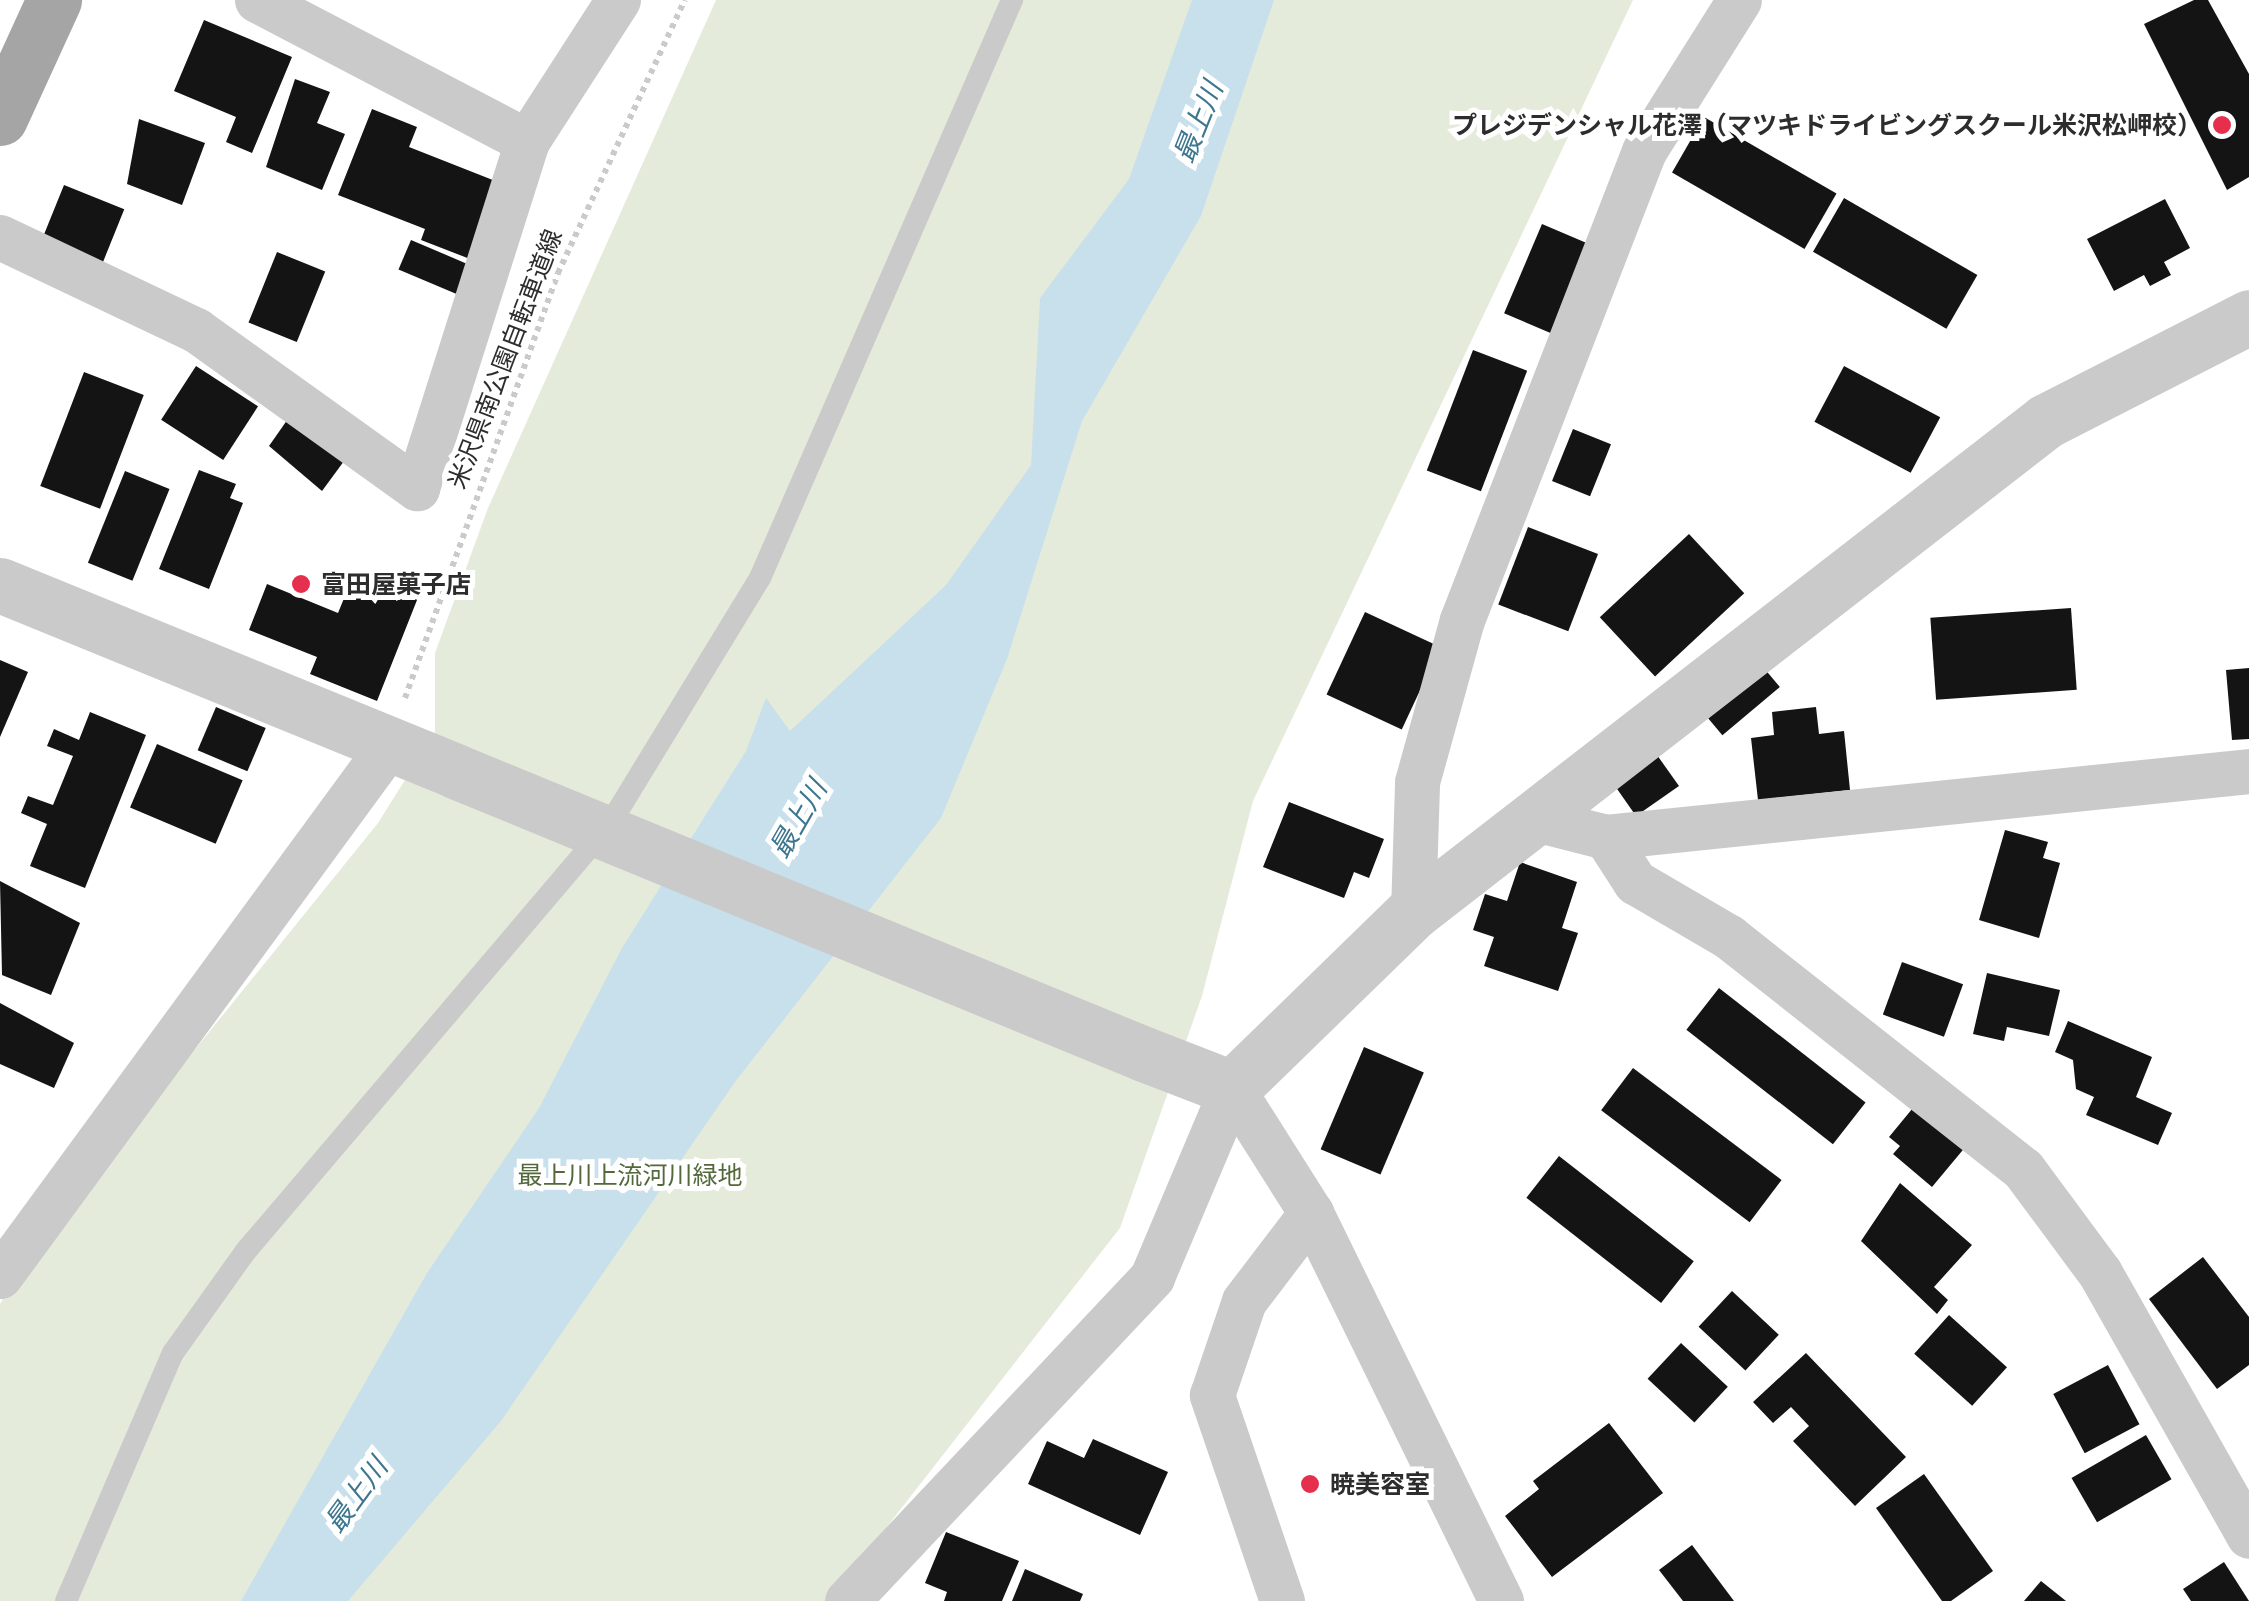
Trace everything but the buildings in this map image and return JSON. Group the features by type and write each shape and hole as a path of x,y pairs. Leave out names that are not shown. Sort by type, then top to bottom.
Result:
{"main road":[{"path":"0,118 54,0"}],"street":[{"path":"257,0 527,141"},
{"path":"0,237 196,330 417,488 527,141 618,0"},
{"path":"1413,912 1417,782 1462,620 1644,152 1739,0"},
{"path":"847,1601 1152,1277 1232,1088 1413,912 2046,422 2249,317"},
{"path":"0,584 1232,1088 1312,1213 1501,1601"},
{"path":"0,1276 390,744"},
{"path":"1535,819 1606,837 2249,771"},
{"path":"1606,837 1635,882 1729,938 2023,1169 2130,1320 2249,1536"},
{"path":"1282,1601 1212,1395 1244,1300 1312,1213"}],"lane":[{"path":"66,1601 173,1353 245,1252 611,822 760,578 1012,0"}],"path":[{"name":"米沢県南公園自転車道線","path":"390,744 558,272 686,0"}],"green space":[{"name":"最上川上流河川緑地","path":"716,0 1633,0 1253,801 1202,996 1120,1228 829,1601 0,1601 0,1304 24,1261 378,823 435,732 435,653 488,508"}],"water":[{"name":"最上川","path":"1192,0 1274,0 1201,216 1082,421 1007,659 941,818 735,1082 501,1421 348,1601 241,1601 427,1273 539,1108 622,948 746,751 766,698 790,731 946,585 1031,465 1040,298 1129,179"}],"place":[{"name":"プレジデンシャル花澤（マツキドライビングスクール米沢松岬校）","path":"2222,125"},
{"name":"富田屋菓子店","path":"301,584"},
{"name":"暁美容室","path":"1310,1484"}]}
